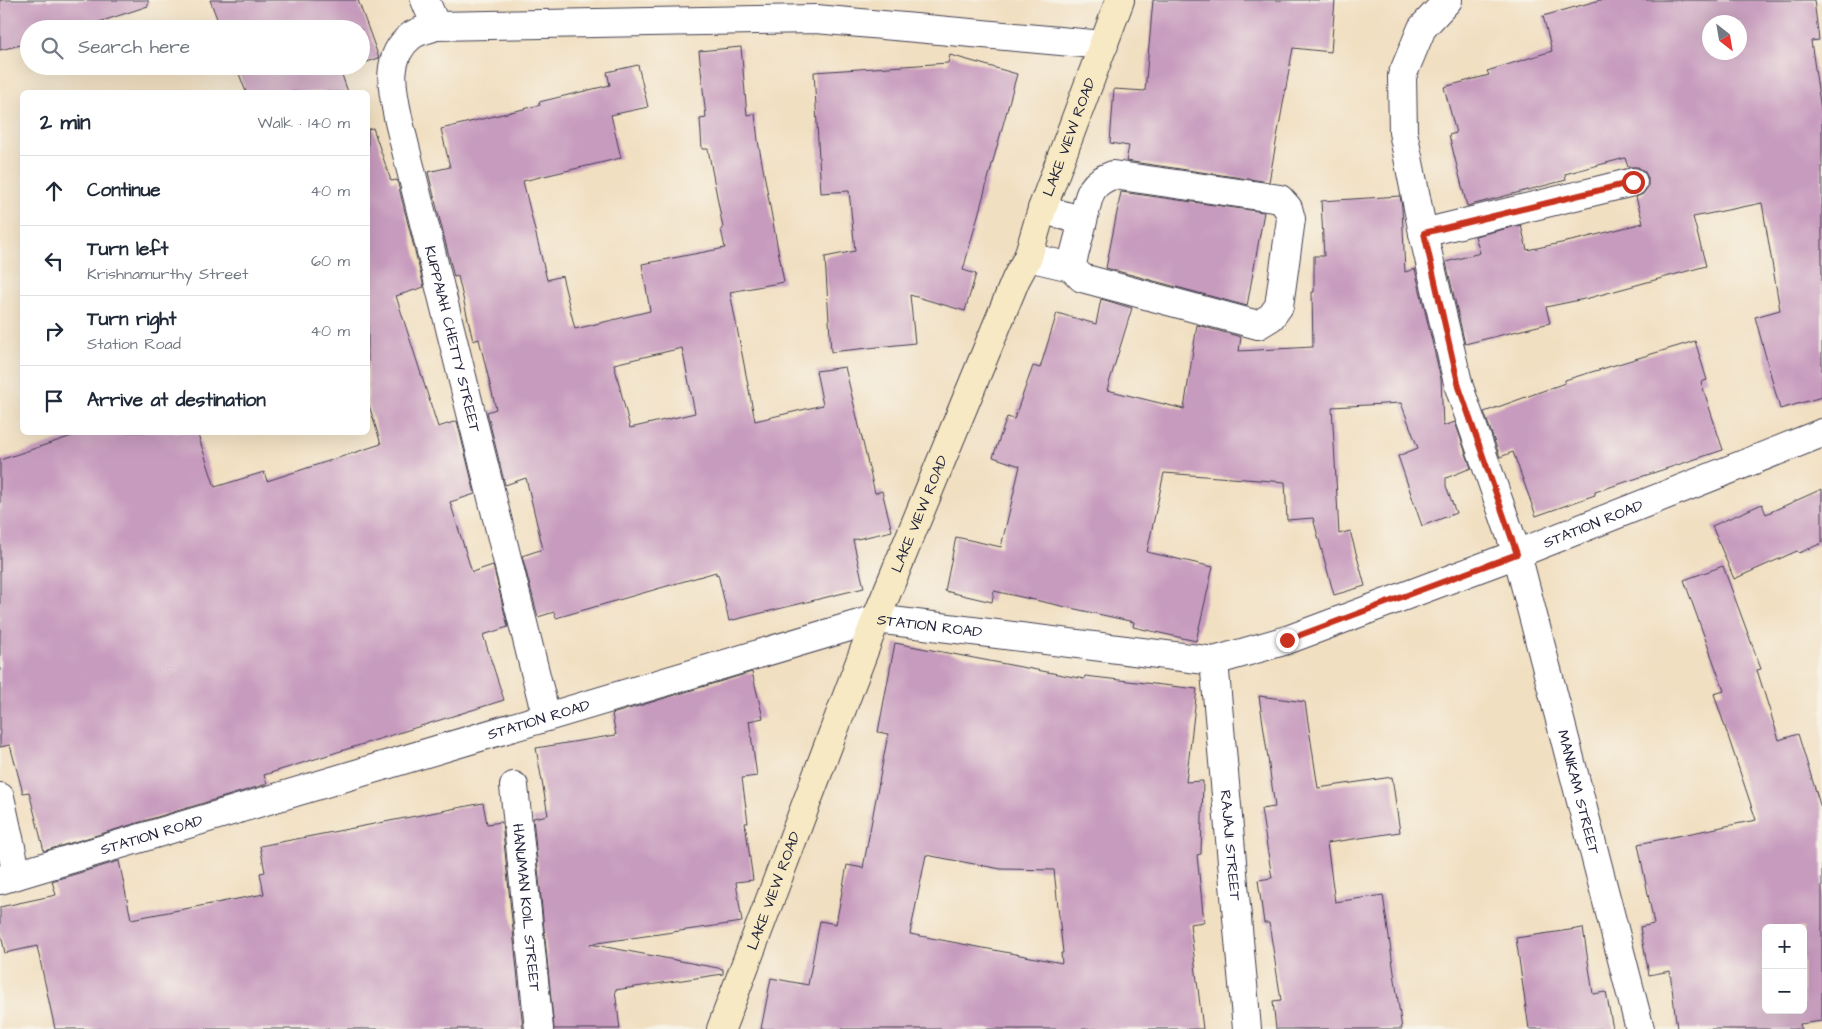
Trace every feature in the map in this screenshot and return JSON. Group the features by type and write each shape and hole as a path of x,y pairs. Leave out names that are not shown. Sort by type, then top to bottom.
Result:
{"street":[{"path":"425,0 436,26"},
{"name":"LAKE VIEW ROAD","path":"721,1029 876,619 1016,279 1028,257 1042,209 1120,0"},
{"name":"MANIKAM STREET","path":"1448,0 1422,28 1402,76 1403,132 1459,387 1517,554 1640,1029"},
{"name":"KUPPAIAH CHETTY STREET","path":"542,700 390,82 396,53 411,35 436,26 813,10 1104,45"},
{"path":"1028,257 1072,267 1082,278 1258,324 1271,317 1278,306 1291,219 1288,208 1280,199 1113,175 1102,179 1092,188 1082,221 1072,267"},
{"path":"1424,233 1633,182"},
{"path":"1042,209 1082,221"},
{"name":"STATION ROAD","path":"9,878 876,619 1214,661 1287,640 1517,554 1822,433"},
{"name":"RAJAJI STREET","path":"1214,661 1247,1029"},
{"name":"HANUMAN KOIL STREET","path":"514,786 539,1029"},
{"path":"0,797 9,878"}],"building":[{"path":"0,0 148,0 148,6 105,20 20,20 20,45 0,50"},
{"path":"210,0 358,0 365,20 218,20"},
{"path":"1153,0 1335,0 1331,52 1293,48 1269,182 1126,161 1129,146 1110,143 1114,89 1145,91"},
{"path":"1600,0 1814,0 1819,40 1811,41 1822,117 1822,397 1780,409 1755,317 1780,310 1762,203 1693,217 1706,266 1589,298 1546,307 1550,323 1465,344 1446,262 1480,253 1475,236 1521,225 1527,250 1643,223 1636,197 1643,194 1648,187 1648,178 1645,172 1638,167 1628,167 1625,158 1565,174 1566,180 1467,206 1449,135 1456,133 1444,87 1489,75 1487,71 1552,51 1543,16"},
{"path":"370,33 379,58 370,61"},
{"path":"741,47 747,115 755,114 758,141 784,282 730,292 755,421 823,405 816,371 845,367 875,493 882,491 892,531 853,540 864,588 729,621 716,572 556,618 554,612 538,617 522,556 543,549 526,478 505,485 487,412 496,409 479,339 473,341 458,276 454,277 428,172 450,167 441,129 540,105 539,102 610,85 607,72 638,65 648,107 611,115 621,158 523,181 547,280 562,276 575,329 650,311 642,264 725,248 708,149 702,149 700,119 706,118 699,51","holes":["682,348 695,413 630,428 614,364"]},
{"path":"950,55 1017,74 963,270 976,274 965,311 910,295 915,343 831,352 825,257 855,251 849,191 821,193 814,72 948,63"},
{"path":"239,75 342,75 347,90 245,90"},
{"path":"373,128 391,181 397,180 424,287 396,296 438,427 457,421 475,494 450,502 472,572 493,565 508,627 483,635 504,700 264,775 267,784 44,851 29,792 23,793 10,745 0,747 0,460 75,435 198,435 215,487 264,472 267,481 381,444 370,408 370,129"},
{"path":"1121,192 1264,212 1247,306 1106,268"},
{"path":"1400,196 1405,272 1415,269 1441,379 1443,426 1455,422 1471,468 1446,478 1446,486 1456,513 1422,526 1398,456 1418,448 1401,403 1332,407 1339,534 1350,531 1365,586 1334,595 1313,518 1287,520 1285,482 1164,473 1147,552 1213,567 1196,641 1133,627 1134,622 994,591 992,602 945,591 956,537 1001,547 1020,466 993,457 1007,417 1014,419 1033,366 1040,368 1057,313 1096,324 1101,299 1132,308 1107,390 1184,409 1197,325 1241,337 1239,351 1313,347 1312,292 1314,292 1314,256 1324,256 1321,201"},
{"path":"1695,341 1707,380 1701,382 1723,450 1595,492 1595,495 1536,516 1513,452 1500,457 1484,412 1565,383 1565,380"},
{"path":"1822,489 1822,543 1799,553 1797,551 1734,579 1712,526 1762,504 1766,514"},
{"path":"1723,566 1761,669 1757,670 1779,740 1798,734 1822,811 1822,1021 1800,1024 1801,1029 1677,1029 1670,971 1649,975 1640,927 1654,924 1638,844 1756,820 1714,694 1724,691 1684,580"},
{"path":"895,643 1084,679 1085,676 1197,689 1186,782 1203,781 1201,854 1197,855 1204,922 1190,924 1203,1029 761,1029 771,978 808,985 820,921 836,924 847,865 863,868 888,734 878,732","holes":["926,855 1001,869 1054,870 1063,953 1061,953 1062,963 910,934"]},
{"path":"752,672 763,718 749,721 757,776 742,778 748,823 745,823 753,880 736,882 742,922 590,944 723,969 723,974 615,990 620,1029 554,1029 533,818 548,815 536,748 616,735 612,714"},
{"path":"1259,696 1305,702 1318,788 1392,777 1400,832 1327,843 1335,902 1383,895 1402,1029 1276,1029 1273,1001 1281,1000 1269,923 1264,923 1258,880 1272,878 1261,809 1275,807"},
{"path":"483,803 487,824 502,822 523,1029 55,1029 37,946 5,953 0,930 0,907 56,895 52,881 119,861 131,919 264,894 260,873 265,872 260,846"},
{"path":"1583,928 1593,994 1606,992 1613,1029 1529,1029 1516,938"}],"route":[{"path":"1287,640 1517,554 1459,387 1424,233 1633,182"}]}
